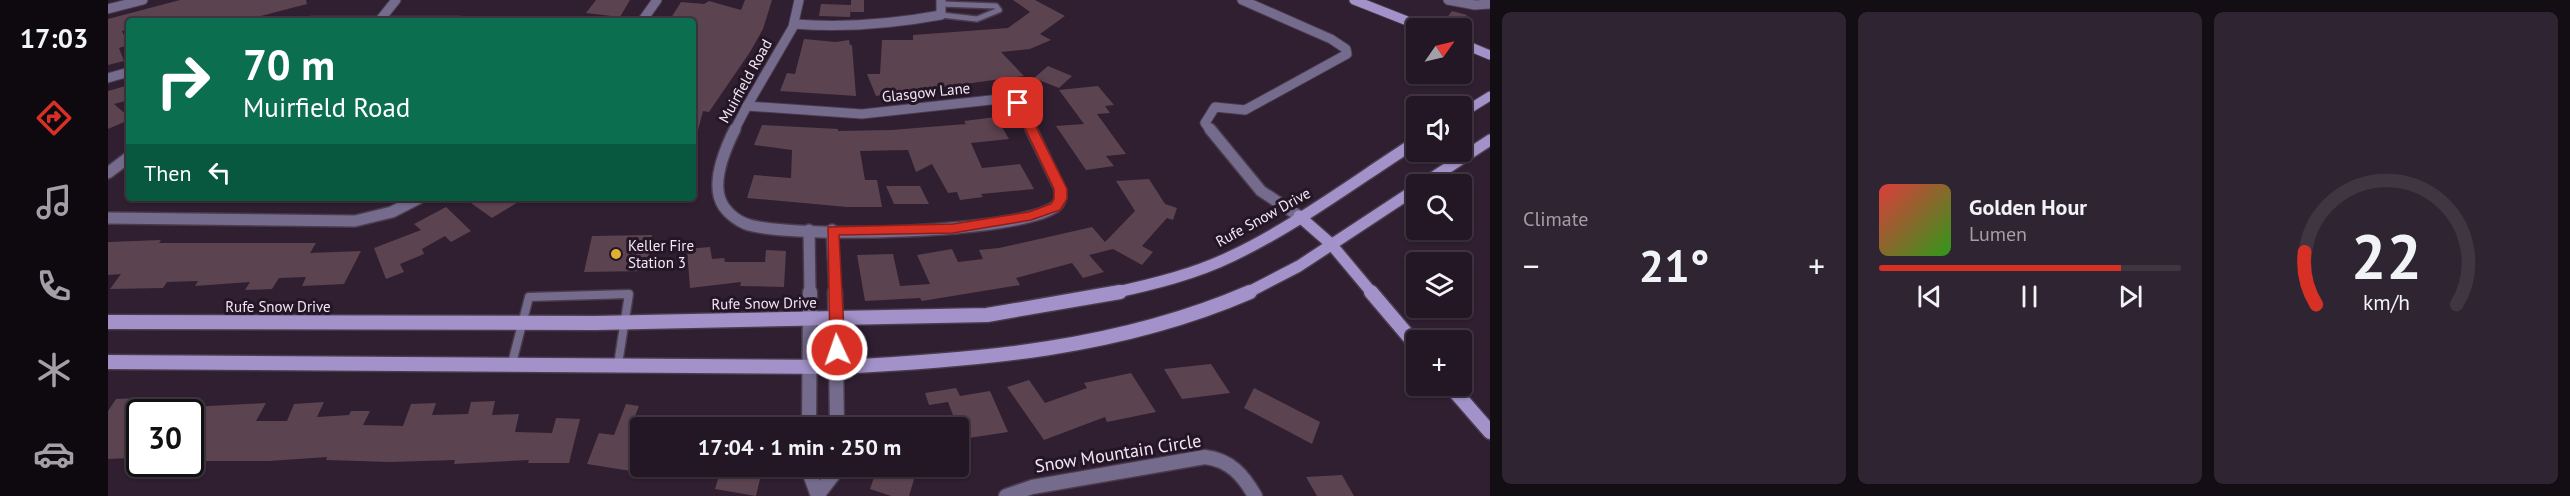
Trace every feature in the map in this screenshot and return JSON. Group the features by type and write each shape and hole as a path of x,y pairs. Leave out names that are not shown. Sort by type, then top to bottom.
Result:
{"main road":[{"path":"1354,0 1406,21"},
{"path":"1472,48 1490,55"},
{"path":"1472,107 1490,96"},
{"path":"1438,174 1490,140"},
{"name":"Rufe Snow Drive","path":"108,322 522,323 987,315 1102,294 1186,272 1230,256 1299,216 1406,148"},
{"path":"108,362 838,367 960,361 1030,352 1141,332 1221,305 1260,288 1306,262 1406,195"},
{"path":"1299,216 1330,244 1406,333"},
{"path":"1459,396 1490,432"}],"street":[{"path":"108,9 143,0"},
{"path":"382,18 396,0"},
{"path":"644,18 657,0"},
{"name":"Muirfield Road","path":"799,0 794,24 734,126 722,168 719,191 722,205 745,223 774,229 809,230 953,228 1045,212"},
{"path":"1242,0 1330,39 1346,49 1347,54 1342,60 1245,110 1215,107 1205,123 1261,191 1299,216"},
{"path":"1448,0 1474,5 1490,4"},
{"path":"794,24 869,27 941,15 942,2"},
{"path":"108,78 126,73"},
{"name":"Glasgow Lane","path":"746,106 862,114 1000,99 1011,100 1023,107 1026,119 1060,189 1061,199 1056,207 1045,212"},
{"path":"108,173 126,159"},
{"path":"108,218 355,222 392,212 413,201"},
{"path":"809,230 811,318 809,417"},
{"path":"832,230 838,367 837,417"},
{"name":"Snow Mountain Circle","path":"1006,496 1032,487 1205,457 1223,460 1244,476 1255,496"},
{"path":"810,477 819,495 832,477"}],"lane":[{"path":"941,15 977,19 999,10 996,6 942,2"},
{"path":"512,363 529,297 629,294 618,364"}],"building":[{"path":"180,0 306,0 307,4 253,18 126,18 126,30 122,31 126,46 119,48 124,61 108,65 108,19"},
{"path":"596,0 630,0 620,17 586,13"},
{"path":"745,0 772,0 763,29 750,52 709,112 703,111 696,134 696,18 671,18 681,2 704,4 709,1 741,10"},
{"path":"851,0 864,0 864,12 851,12 851,8 850,17 819,16 821,4 851,5"},
{"path":"1013,0 1035,0 1065,16 1040,34 1051,40 1030,49 1001,52 1024,76 876,96 867,74 880,74 882,40 913,40 913,35 1008,28 1030,12"},
{"path":"1452,11 1467,15 1465,18 1447,18"},
{"path":"804,39 836,42 849,40 852,45 856,96 780,91 787,73 795,74"},
{"path":"1048,66 1072,76 1059,88 1034,78"},
{"path":"126,86 126,101 114,104 126,114 126,121 108,129 108,91"},
{"path":"1098,86 1114,105 1105,106 1110,113 1097,114 1126,154 1106,156 1114,166 1086,170 1056,126 1084,124 1059,90"},
{"path":"996,117 1009,139 971,143 982,168 1020,164 1034,189 981,194 983,197 960,200 957,192 948,193 932,164 916,172 908,150 860,151 865,180 877,180 882,207 847,207 747,198 754,175 791,178 792,150 754,145 762,125 838,129 838,131 891,130 966,124 964,121"},
{"path":"1149,179 1165,204 1177,208 1173,220 1167,218 1142,246 1153,252 1142,265 1113,249 1089,255 1104,272 1083,278 1072,263 1016,278 1020,285 922,301 920,298 865,301 857,255 893,254 900,286 930,284 917,255 952,249 958,262 983,259 979,250 999,248 1092,227 1105,242 1135,211 1116,181"},
{"path":"886,186 920,186 929,204 894,204"},
{"path":"468,201 520,201 492,218"},
{"path":"446,207 471,231 451,242 445,236 422,249 424,254 400,264 404,272 386,279 374,248 421,230 414,224"},
{"path":"652,235 646,271 584,272 592,236"},
{"path":"161,240 159,243 316,243 310,253 361,251 344,284 302,286 306,277 279,278 272,289 245,290 250,282 195,286 198,281 167,282 163,288 110,289 121,274 108,275 108,242"},
{"path":"710,247 712,259 724,258 725,262 765,262 766,250 786,251 784,287 740,286 741,282 690,288 687,249"},
{"path":"1211,364 1230,393 1182,399 1164,369"},
{"path":"1131,373 1156,412 1107,422 1105,417 1044,440 1007,387 1029,380 1045,403 1087,388 1084,383"},
{"path":"956,388 960,396 990,391 1008,432 969,438 969,417 954,417 948,402 929,405 925,393"},
{"path":"1254,388 1320,422 1312,444 1244,408"},
{"path":"140,398 126,399 126,458 108,459 108,411 116,399"},
{"path":"495,401 492,415 519,414 515,432 552,433 556,418 580,419 569,463 528,463 529,460 454,464 455,460 390,462 326,460 327,457 269,461 204,461 204,406 266,403 256,421 287,421 294,404 324,402 317,417 349,415 351,411 370,411 363,425 403,426 411,404 436,403 432,415 468,414 471,402"},
{"path":"626,404 639,406 635,417 630,417 630,471 587,464 599,433 614,435"},
{"path":"1342,475 1354,496 1317,496 1306,477"},
{"path":"719,477 760,477 756,496 715,489"},
{"path":"874,477 915,477 909,496 891,496 870,489"}],"place":[{"name":"Keller Fire Station 3","path":"616,254"}],"route":[{"path":"837,350 832,230 953,228 1031,216 1056,207 1061,199 1060,189 1026,119 1023,107 1018,103"}]}
